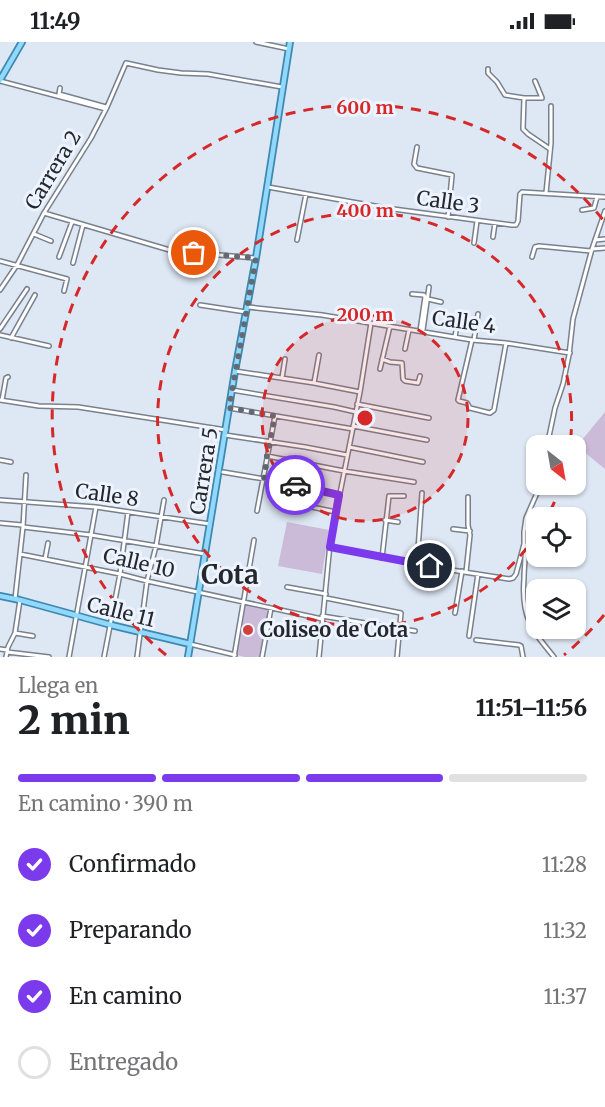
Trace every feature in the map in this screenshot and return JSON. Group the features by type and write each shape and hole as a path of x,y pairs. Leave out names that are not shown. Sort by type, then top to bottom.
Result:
{"main road":[{"path":"0,81 22,42"},
{"name":"Carrera 5","path":"188,657 268,187 290,42"},
{"name":"Calle 11","path":"0,596 190,644"}],"street":[{"path":"256,42 289,49"},
{"name":"Carrera 2","path":"0,290 17,265 44,213 91,138 126,63 158,70 208,74 284,88"},
{"path":"488,69 488,73 506,95 542,98 535,81"},
{"path":"0,81 106,108"},
{"path":"60,88 59,94 106,108"},
{"path":"524,98 523,129 550,149"},
{"path":"551,106 546,193 605,197"},
{"path":"417,147 414,164 417,168 453,176 448,217"},
{"name":"Calle 3","path":"268,187 448,217 512,225 518,223 522,192 546,193"},
{"path":"297,240 306,194"},
{"path":"582,210 594,208 597,197"},
{"path":"549,435 570,353 573,319 591,250 605,211"},
{"path":"44,213 173,251 256,258"},
{"path":"474,243 477,221"},
{"path":"59,257 72,222"},
{"path":"493,237 495,223"},
{"path":"73,264 83,225"},
{"path":"34,234 51,241"},
{"path":"595,240 605,239"},
{"path":"532,257 535,247 539,246 591,250 605,248"},
{"path":"0,261 67,279 64,291"},
{"path":"421,332 429,287"},
{"path":"0,329 27,289"},
{"path":"412,294 425,297 421,332"},
{"path":"11,338 35,295"},
{"path":"428,299 441,302"},
{"name":"Calle 4","path":"200,305 322,315 473,340 570,353"},
{"path":"455,337 459,313"},
{"path":"478,314 459,402 467,403 470,408 490,413 494,410 506,343"},
{"path":"319,657 330,547 371,323"},
{"path":"380,369 390,326"},
{"path":"405,349 409,330"},
{"path":"0,335 50,346"},
{"path":"314,383 320,355"},
{"path":"282,378 285,359"},
{"path":"382,359 402,363 405,381 418,383 420,376"},
{"path":"235,371 360,392"},
{"path":"8,377 1,400 40,406 78,407 347,455"},
{"path":"232,390 356,412"},
{"path":"357,404 429,418"},
{"path":"229,408 427,440"},
{"path":"257,511 275,416"},
{"path":"349,447 423,462"},
{"path":"267,456 414,482"},
{"path":"0,460 11,462"},
{"path":"223,472 339,495"},
{"path":"7,653 15,633 26,475"},
{"path":"417,564 422,493"},
{"path":"537,495 524,524 524,607 535,634 554,657"},
{"path":"382,558 389,496 404,496"},
{"path":"455,613 469,555 468,498"},
{"name":"Calle 8","path":"0,500 96,507 210,524"},
{"path":"137,657 147,581 164,500"},
{"path":"297,504 336,512"},
{"path":"69,657 96,507"},
{"path":"104,657 120,574 128,512"},
{"path":"385,520 398,522"},
{"path":"0,523 206,554"},
{"path":"453,529 470,531"},
{"path":"234,656 254,540"},
{"path":"45,559 48,543"},
{"path":"330,547 509,579 516,574 524,544"},
{"name":"Calle 10","path":"20,554 271,608 415,631"},
{"path":"469,636 478,574"},
{"path":"287,587 400,613 397,657"},
{"path":"262,657 271,608"},
{"path":"15,633 33,636"},
{"path":"476,640 519,645 523,657"},
{"name":"Calle 11","path":"190,644 234,656"},
{"path":"0,649 7,653 49,657"}],"shaded area":[{"path":"605,412 605,469 586,453 586,435"},
{"path":"287,522 329,530 322,574 278,566"},
{"path":"246,604 269,610 259,657 237,655"}],"way so far":[{"path":"194,253 256,258 229,408 275,416 264,479 295,485"}],"place":[{"name":"Coliseo de Cota","path":"248,630"}],"district":[{"name":"Cota","path":"230,575"}],"route":[{"path":"295,485 339,495 330,547 430,566"}]}
